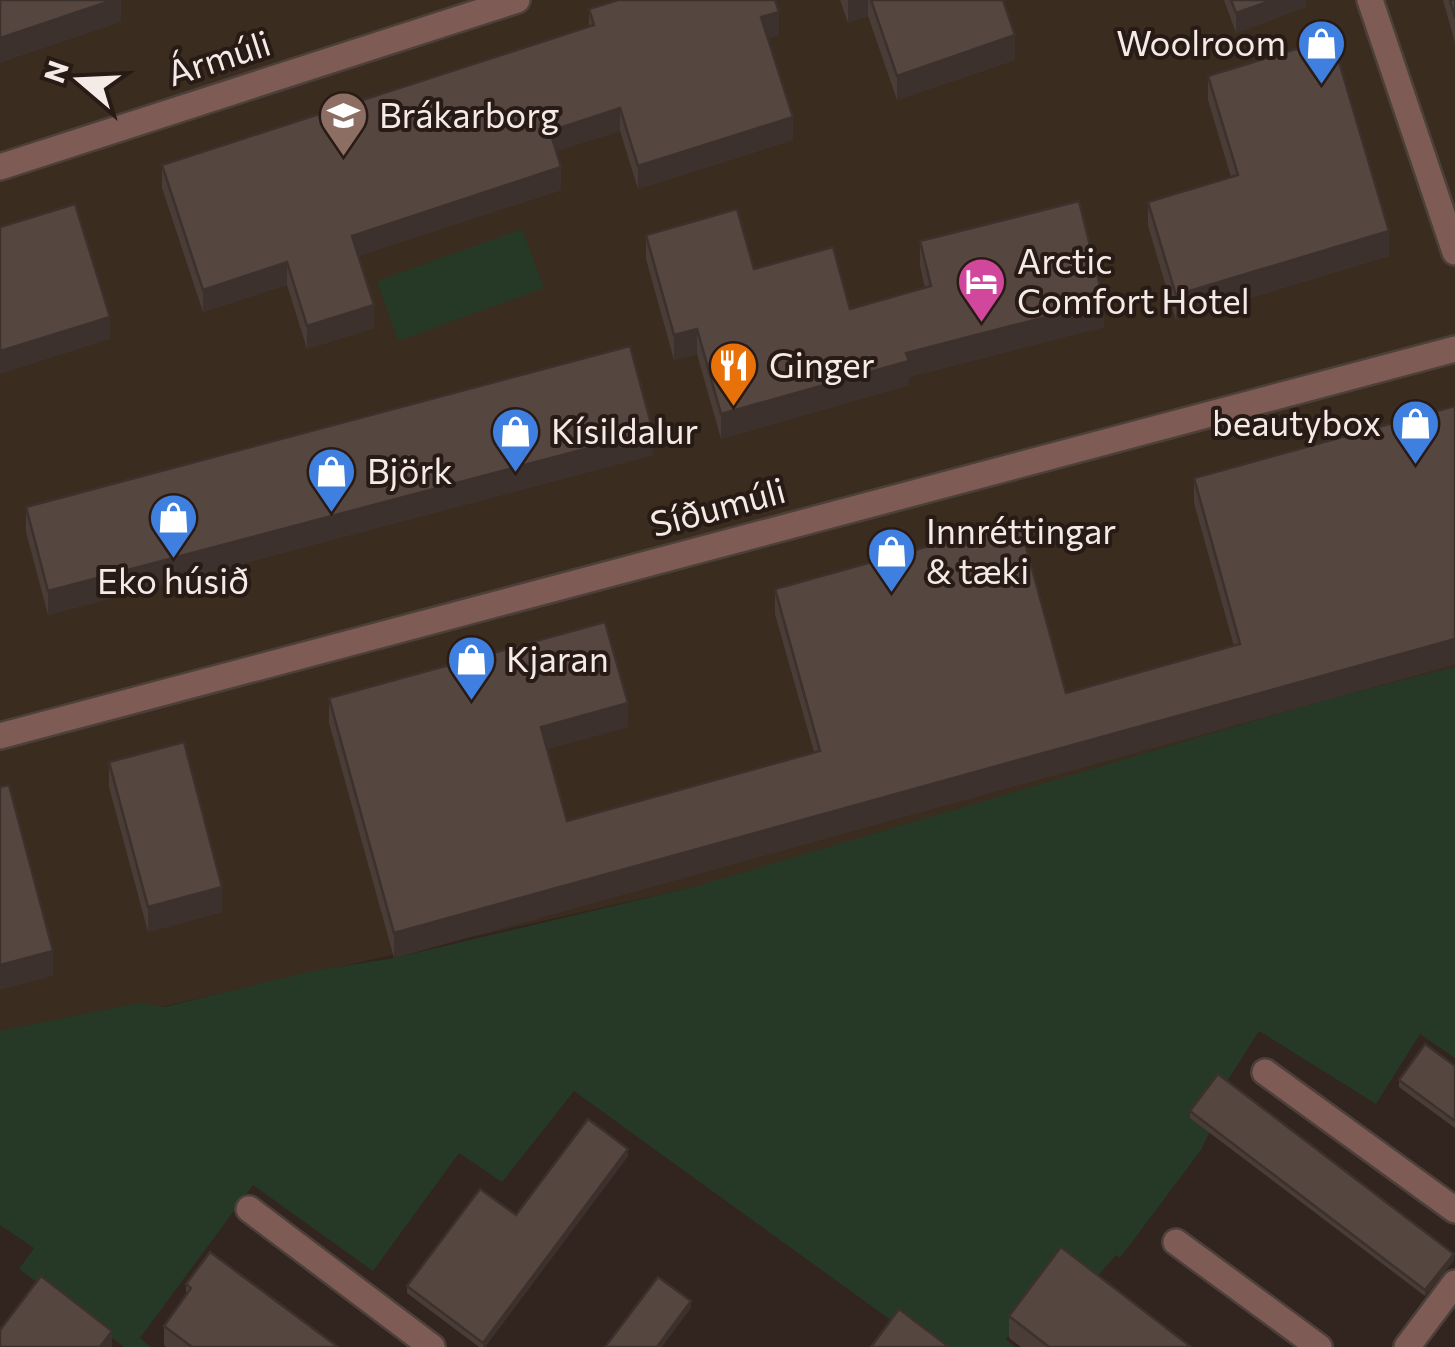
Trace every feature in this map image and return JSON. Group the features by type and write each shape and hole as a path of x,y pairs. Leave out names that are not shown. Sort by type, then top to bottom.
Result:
{"street":[{"name":"Ármúli","path":"0,167 517,0"},
{"path":"1370,0 1455,252"},
{"name":"Síðumúli","path":"0,736 1455,349"},
{"path":"1265,1072 1455,1210"},
{"path":"250,1209 432,1347"},
{"path":"1176,1242 1319,1347"},
{"path":"1407,1347 1455,1284"}],"shaded area":[{"path":"0,0 1455,0 1455,716 0,1043"}],"green space":[{"path":"522,229 544,288 398,341 377,281"},
{"path":"1455,667 1455,1058 1420,1034 1376,1104 1259,1031 1202,1121 1210,1131 1201,1150 1120,1258 1116,1255 1090,1285 1061,1265 1006,1339 1015,1347 928,1347 574,1091 502,1182 459,1153 373,1271 253,1185 140,1338 151,1347 124,1347 19,1269 34,1248 0,1225 0,1031 140,1003 164,1007 313,971 394,958 697,886 1329,699"}],"building":[{"path":"0,0 113,0 0,38"},
{"path":"618,0 775,0 779,12 761,17 793,117 638,166 620,108 550,131 561,167 352,236 374,305 307,326 287,262 203,290 162,165 594,25 589,9"},
{"path":"871,0 1003,0 1015,35 897,76"},
{"path":"1231,0 1273,0 1236,13"},
{"path":"1332,38 1389,231 1176,295 1148,202 1238,175 1208,76"},
{"path":"1079,201 1104,302 906,353 909,361 721,414 697,329 674,335 646,235 737,209 754,269 833,247 850,309 931,286 920,241"},
{"path":"75,204 110,317 0,351 0,227"},
{"path":"630,346 653,431 48,591 26,507"},
{"path":"1455,406 1455,639 394,933 329,698 605,622 628,703 541,727 567,821 820,751 775,589 1019,521 1066,693 1240,644 1194,478"},
{"path":"184,742 222,887 148,907 109,762"},
{"path":"9,785 53,951 0,965 0,787"},
{"path":"1425,1044 1455,1066 1455,1121 1399,1080"},
{"path":"1218,1074 1454,1254 1425,1290 1190,1111"},
{"path":"588,1119 628,1149 483,1343 407,1286 480,1189 516,1215"},
{"path":"1061,1247 1191,1347 1049,1347 1009,1316"},
{"path":"210,1252 338,1347 192,1347 164,1326 191,1288 186,1284"},
{"path":"41,1276 112,1331 100,1347 0,1347 0,1330"},
{"path":"658,1277 691,1301 657,1347 605,1347"},
{"path":"899,1309 949,1347 871,1347"}],"place":[{"name":"Woolroom","path":"1321,86"},
{"name":"Brákarborg","path":"344,158"},
{"name":"Arctic Comfort Hotel","path":"982,324"},
{"name":"Ginger","path":"734,408"},
{"name":"beautybox","path":"1416,466"},
{"name":"Kísildalur","path":"516,474"},
{"name":"Björk","path":"332,514"},
{"name":"Eko húsið","path":"173,560"},
{"name":"Innréttingar & tæki","path":"891,594"},
{"name":"Kjaran","path":"471,702"}]}
